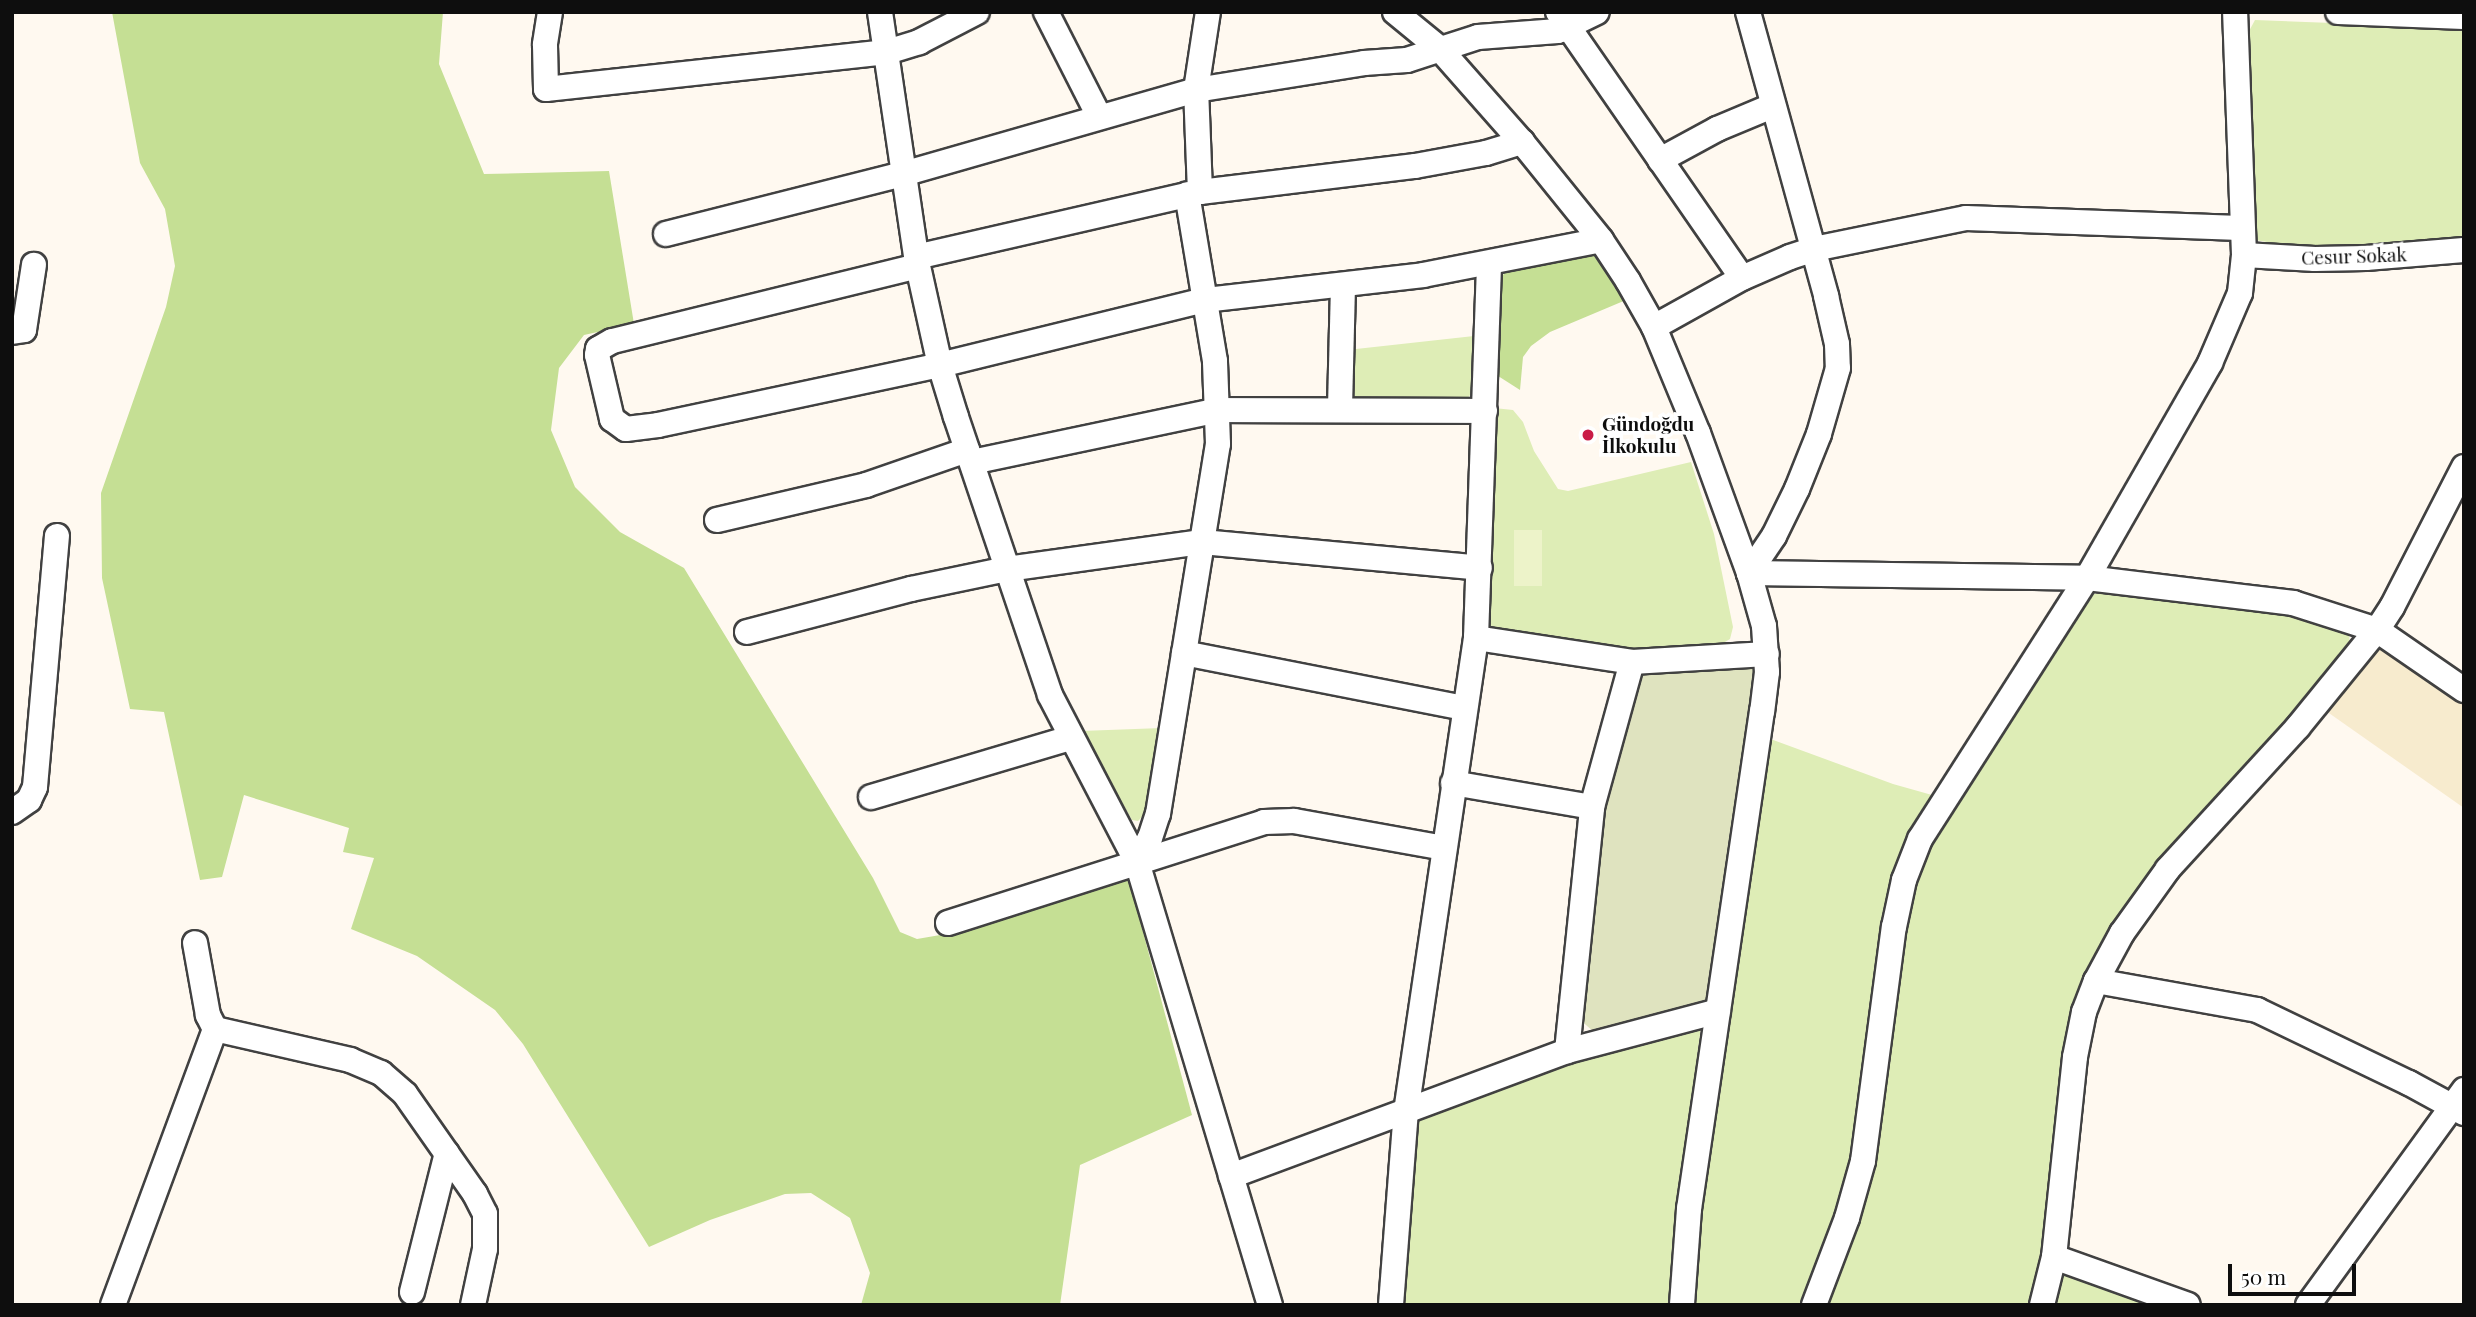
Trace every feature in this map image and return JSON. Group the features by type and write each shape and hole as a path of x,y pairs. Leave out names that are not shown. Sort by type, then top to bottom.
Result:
{"street":[{"path":"550,12 545,45 546,89 887,52 919,42 977,12"},
{"path":"880,12 917,262 940,365 1050,695 1070,738 1137,862 1270,1305"},
{"path":"1046,12 1099,116"},
{"path":"1137,862 1150,838 1158,814 1218,444 1218,410 1194,193 1196,90 1208,12"},
{"path":"1395,12 1439,48 1522,142 1601,240 1654,327 1698,433 1749,573 1764,626 1767,654 1752,788 1689,1209 1682,1305"},
{"path":"666,234 903,174 1196,90 1341,67 1406,60 1478,37 1541,34 1564,20 1597,12"},
{"path":"1748,12 1814,249 1837,344 1836,381 1797,489 1774,536 1749,573"},
{"path":"1814,1305 1847,1218 1863,1161 1879,1058 1886,969 1904,880 1920,839 2087,578 2210,363 2240,293 2244,255 2235,12"},
{"path":"2338,12 2464,17"},
{"path":"1564,20 1742,278"},
{"path":"1660,160 1717,129 1772,106"},
{"path":"1522,142 1486,153 1415,166 1194,193 612,341 598,349 597,355 608,408 617,424 635,429 940,365 1205,300 1342,286 1489,263 1601,240"},
{"path":"1654,327 1742,278 1814,249 1954,220 1989,217 2241,228"},
{"name":"Cesur Sokak","path":"2244,255 2354,259 2464,250"},
{"path":"1391,1305 1406,1112 1476,638 1489,263"},
{"path":"12,332 24,330 34,265"},
{"path":"1340,408 1342,286"},
{"path":"717,520 866,485 969,456 1218,410 1340,408 1485,411"},
{"path":"2042,1305 2054,1257 2075,1057 2084,1012 2096,981 2122,933 2168,869 2298,727 2377,629 2392,607 2464,467"},
{"path":"12,812 29,800 36,787 57,536"},
{"path":"747,632 911,589 1007,569 1202,542 1480,568"},
{"path":"1749,573 2087,578 2293,603 2377,629 2464,690"},
{"path":"1476,638 1632,662 1767,654"},
{"path":"1184,653 1464,708"},
{"path":"1567,1051 1592,807 1632,662"},
{"path":"872,797 1070,738"},
{"path":"1454,783 1592,807"},
{"path":"948,923 1247,826 1278,821 1444,848"},
{"path":"195,943 208,1015 215,1028 350,1060 381,1073 405,1094 481,1203 487,1223 485,1250 473,1305"},
{"path":"2096,981 2257,1010 2460,1104 2308,1305"},
{"path":"1231,1176 1567,1051 1718,1011"},
{"path":"113,1305 215,1028"},
{"path":"412,1292 447,1153"},
{"path":"2054,1257 2188,1305"}],"shaded area":[{"path":"2386,648 2464,701 2464,808 2326,711 2371,650"}],"green space":[{"path":"112,12 443,12 439,64 484,174 609,171 634,324 584,335 559,368 551,430 575,487 620,532 684,568 873,878 900,932 917,939 946,934 1127,872 1192,1115 1080,1165 1060,1305 861,1305 870,1273 850,1218 811,1193 785,1194 710,1220 649,1247 523,1044 495,1010 417,956 351,929 374,858 343,852 349,828 244,795 222,877 200,880 164,712 130,709 102,578 101,493 166,307 175,266 165,209 140,163"},
{"path":"2255,20 2464,28 2464,238 2310,249 2255,240 2248,33"},
{"path":"1594,248 1626,300 1550,332 1531,346 1523,357 1520,390 1495,374 1498,283 1507,269"},
{"path":"1474,336 1475,388 1465,402 1347,400 1347,350"},
{"path":"1494,408 1513,410 1523,422 1534,451 1558,489 1568,491 1691,462 1714,534 1733,627 1730,639 1711,650 1623,653 1487,628"},
{"path":"1514,530 1542,530 1542,586 1514,586"},
{"path":"2117,589 2299,615 2349,632 2350,647 2091,968 2044,1259 2031,1305 1825,1305 1901,931 1925,844 2086,596"},
{"path":"1757,665 1708,999 1594,1032 1578,1018 1600,806 1638,669"},
{"path":"1162,728 1146,813 1138,821 1132,820 1081,731"},
{"path":"1768,738 1893,784 1932,795 1907,844 1847,1181 1802,1305 1692,1305 1698,1227"},
{"path":"1701,1027 1676,1214 1671,1305 1398,1305 1410,1118 1586,1056"},
{"path":"2061,1271 2152,1305 2053,1305"}],"place":[{"name":"Gündoğdu İlkokulu","path":"1588,435"}]}
